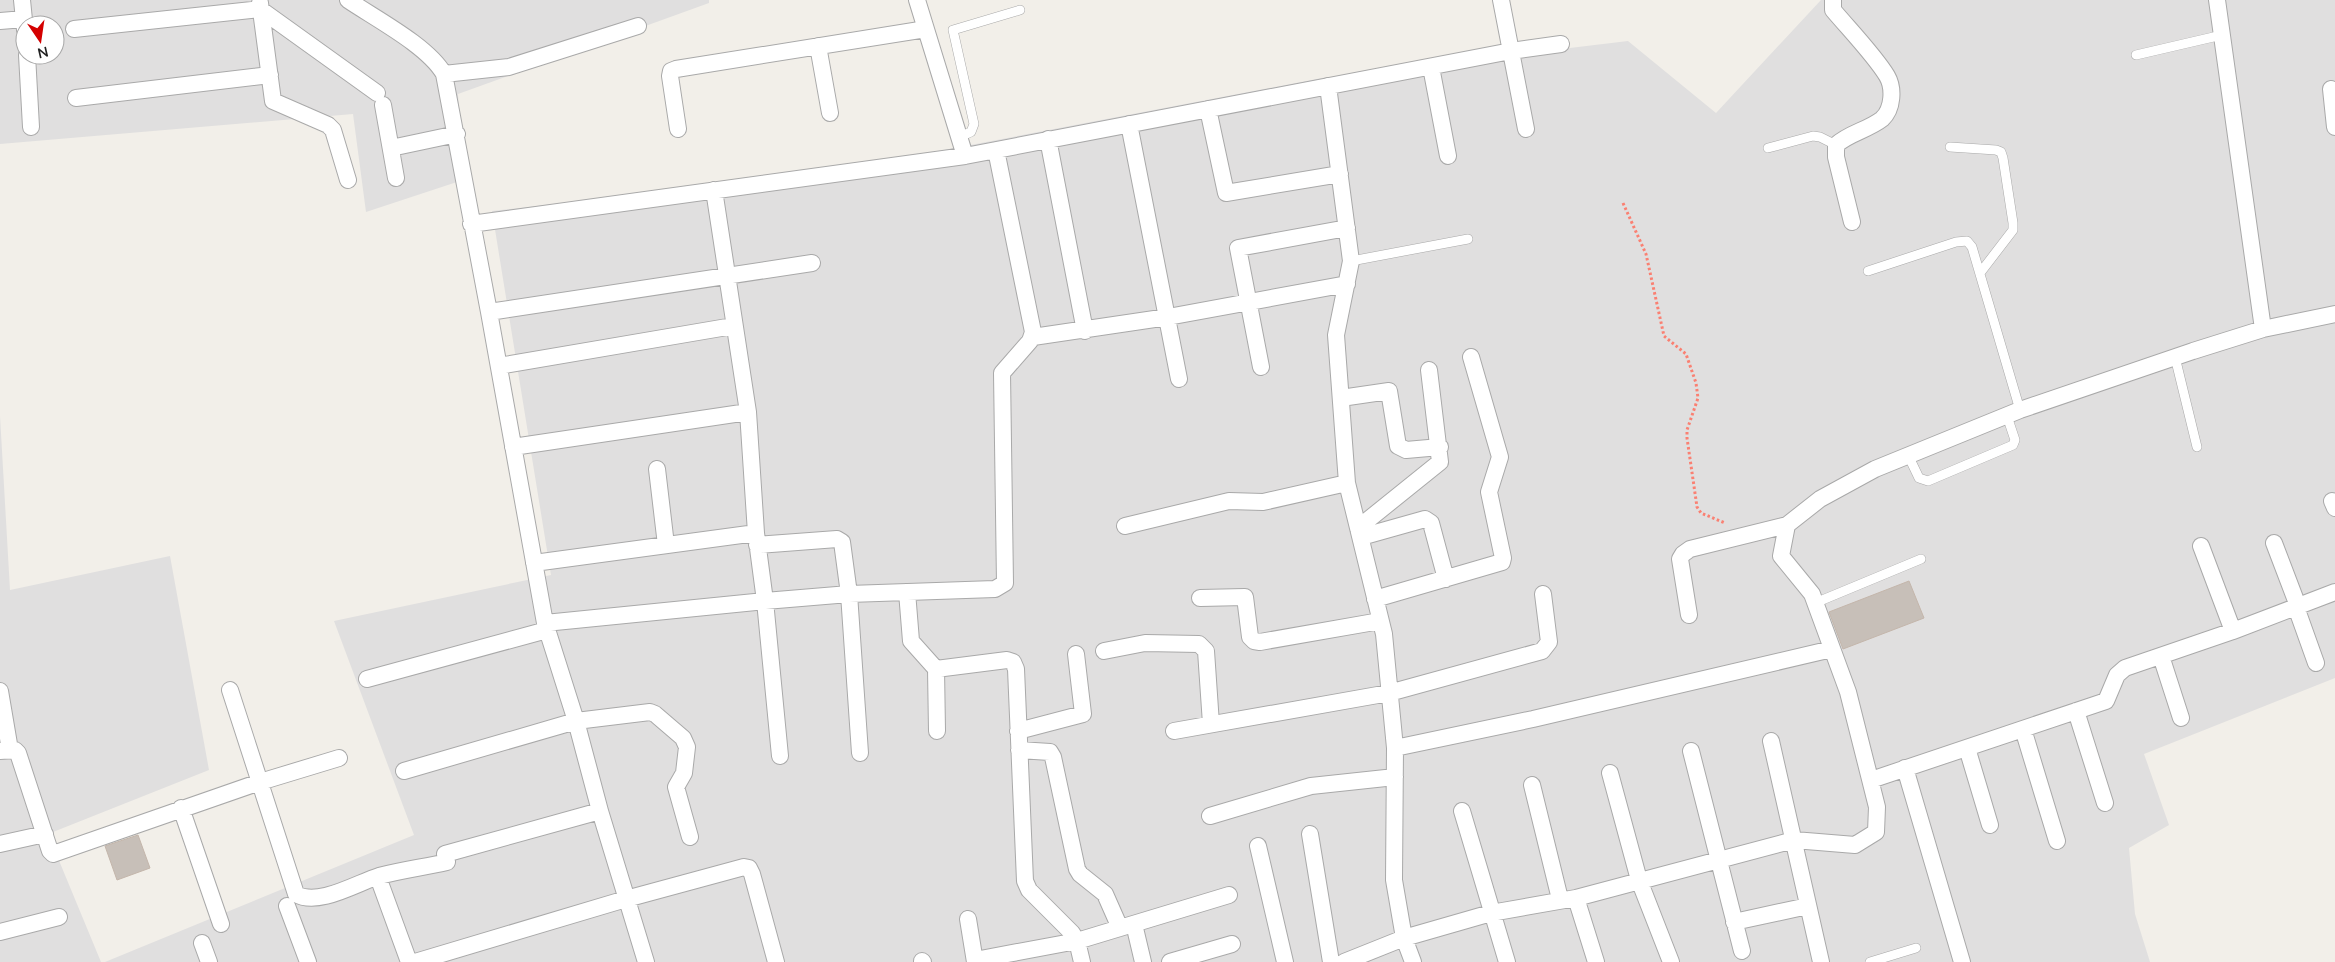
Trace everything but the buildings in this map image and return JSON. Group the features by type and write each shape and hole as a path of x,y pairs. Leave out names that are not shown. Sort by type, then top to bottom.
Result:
{"street":[{"path":"22,0 23,15"},
{"path":"348,0 423,50 438,64 444,74 471,224 490,312 546,627 576,721 600,811 646,962"},
{"path":"917,0 965,156"},
{"path":"1501,0 1526,129"},
{"path":"1833,0 1833,10 1888,76 1892,91 1890,105 1883,118 1842,140 1836,146 1836,156 1852,222"},
{"path":"2217,0 2263,329"},
{"path":"260,4 273,101 328,125 333,130 348,180"},
{"path":"74,29 260,4 380,99 396,178"},
{"path":"0,21 15,23"},
{"path":"444,74 510,68 638,26"},
{"path":"678,129 670,76 671,71 926,29"},
{"path":"471,224 965,156 1328,86 1561,44"},
{"path":"818,46 830,113"},
{"path":"28,65 31,127"},
{"path":"1431,67 1448,156"},
{"path":"76,98 270,75"},
{"path":"1328,86 1351,261 1336,327 1347,483 1380,621 1395,748 1393,871 1404,938 1413,962"},
{"path":"2331,89 2335,128"},
{"path":"1208,109 1226,193 1340,174"},
{"path":"1129,124 1179,380"},
{"path":"391,148 456,134"},
{"path":"1048,139 1085,331"},
{"path":"996,150 1033,337"},
{"path":"714,190 733,326 748,412 756,539 765,600 780,756"},
{"path":"1261,367 1238,248 1347,228"},
{"path":"490,312 726,274 812,263"},
{"path":"367,679 546,627 765,600 849,594 995,589 1005,583 1002,373 1033,337 1085,331 1168,317 1347,284"},
{"path":"1689,615 1680,559 1682,554 1690,549 1787,525 1820,499 1875,469 2013,413 2263,329 2335,314"},
{"path":"499,366 733,326"},
{"path":"1375,599 1498,565 1502,562 1503,558 1489,492 1500,457 1470,357"},
{"path":"1359,532 1440,462 1440,447 1429,370"},
{"path":"1341,398 1389,391 1398,446 1406,450 1440,447"},
{"path":"513,447 748,412"},
{"path":"657,469 666,545"},
{"path":"1125,526 1228,501 1263,502 1347,483"},
{"path":"1359,532 1424,519 1428,520 1431,523 1446,579"},
{"path":"1344,962 1404,938 1491,913 1568,898 1794,840 1855,845 1876,832 1877,807 1848,692 1812,594 1780,556 1787,525"},
{"path":"534,562 666,545 756,539 841,539 849,594 860,753"},
{"path":"2274,543 2316,663"},
{"path":"2201,546 2233,632"},
{"path":"907,592 911,641 936,669 937,731"},
{"path":"1871,780 2106,701 2120,671 2233,632 2335,592"},
{"path":"1174,731 1389,693 1542,651 1549,642 1543,594"},
{"path":"1200,598 1245,597 1250,637 1254,641 1260,642 1380,621"},
{"path":"1104,651 1145,643 1199,644 1203,646 1206,650 1211,724"},
{"path":"1395,748 1533,719 1832,649"},
{"path":"1018,731 1083,714 1076,654"},
{"path":"2161,656 2181,718"},
{"path":"936,669 1007,660 1012,662 1016,670 1025,882 1028,890 1072,933 1082,962"},
{"path":"230,690 296,894 303,898 335,894 378,877 600,811"},
{"path":"0,691 5,750 16,750 18,753 50,851 53,854 181,808 339,758"},
{"path":"2076,711 2105,803"},
{"path":"404,772 576,721 650,712 655,714 683,738 687,747 684,773 676,787 676,792 690,837"},
{"path":"2023,729 2056,841"},
{"path":"1771,741 1821,962"},
{"path":"1967,748 1990,826"},
{"path":"1019,750 1044,750 1050,752 1053,757 1077,869 1080,874 1105,894 1127,926 1143,962"},
{"path":"1691,751 1717,860 1742,950"},
{"path":"1905,768 1962,962"},
{"path":"1610,773 1639,880 1670,962"},
{"path":"1210,816 1311,786 1395,777"},
{"path":"1532,785 1568,898 1596,962"},
{"path":"181,808 221,924"},
{"path":"1462,811 1507,962"},
{"path":"0,844 45,834"},
{"path":"1310,834 1331,962"},
{"path":"1258,846 1285,962"},
{"path":"415,962 626,898 744,867 749,868 776,962"},
{"path":"378,877 409,962"},
{"path":"968,920 975,961 1076,941 1229,895"},
{"path":"286,906 308,962"},
{"path":"1734,922 1808,906"},
{"path":"0,932 59,917"},
{"path":"202,943 209,962"},
{"path":"1170,962 1232,944"}],"lane":[{"path":"959,137 971,132 974,124 953,30 1020,10"},
{"path":"2136,54 2222,35"},
{"path":"1768,148 1813,136 1836,146"},
{"path":"1950,147 1996,150 2001,152 2003,158 2014,224 2013,230 1980,273"},
{"path":"1351,261 1468,239"},
{"path":"1868,271 1956,242 1967,241 1972,246 1980,273 2013,413 2015,440 2013,445 1928,481 1919,478 1908,455"},
{"path":"2175,357 2197,447"},
{"path":"1815,602 1921,559"},
{"path":"1870,962 1916,948"}],"path":[{"path":"1623,203 1646,254 1664,336 1686,354 1696,383 1698,398 1687,430 1687,438 1697,507 1701,514 1707,517 1756,533"}],"shaded area":[{"path":"0,0 709,0 709,3 458,94 463,180 366,212 353,114 0,144"},
{"path":"1821,0 2335,0 2335,678 2144,754 2169,825 2129,848 2135,914 2150,962 105,962 414,835 334,621 551,575 492,211 818,174 1322,78 1628,41 1716,113"},
{"path":"0,416 10,590 170,556 209,770 48,834 101,962 0,962"}]}
